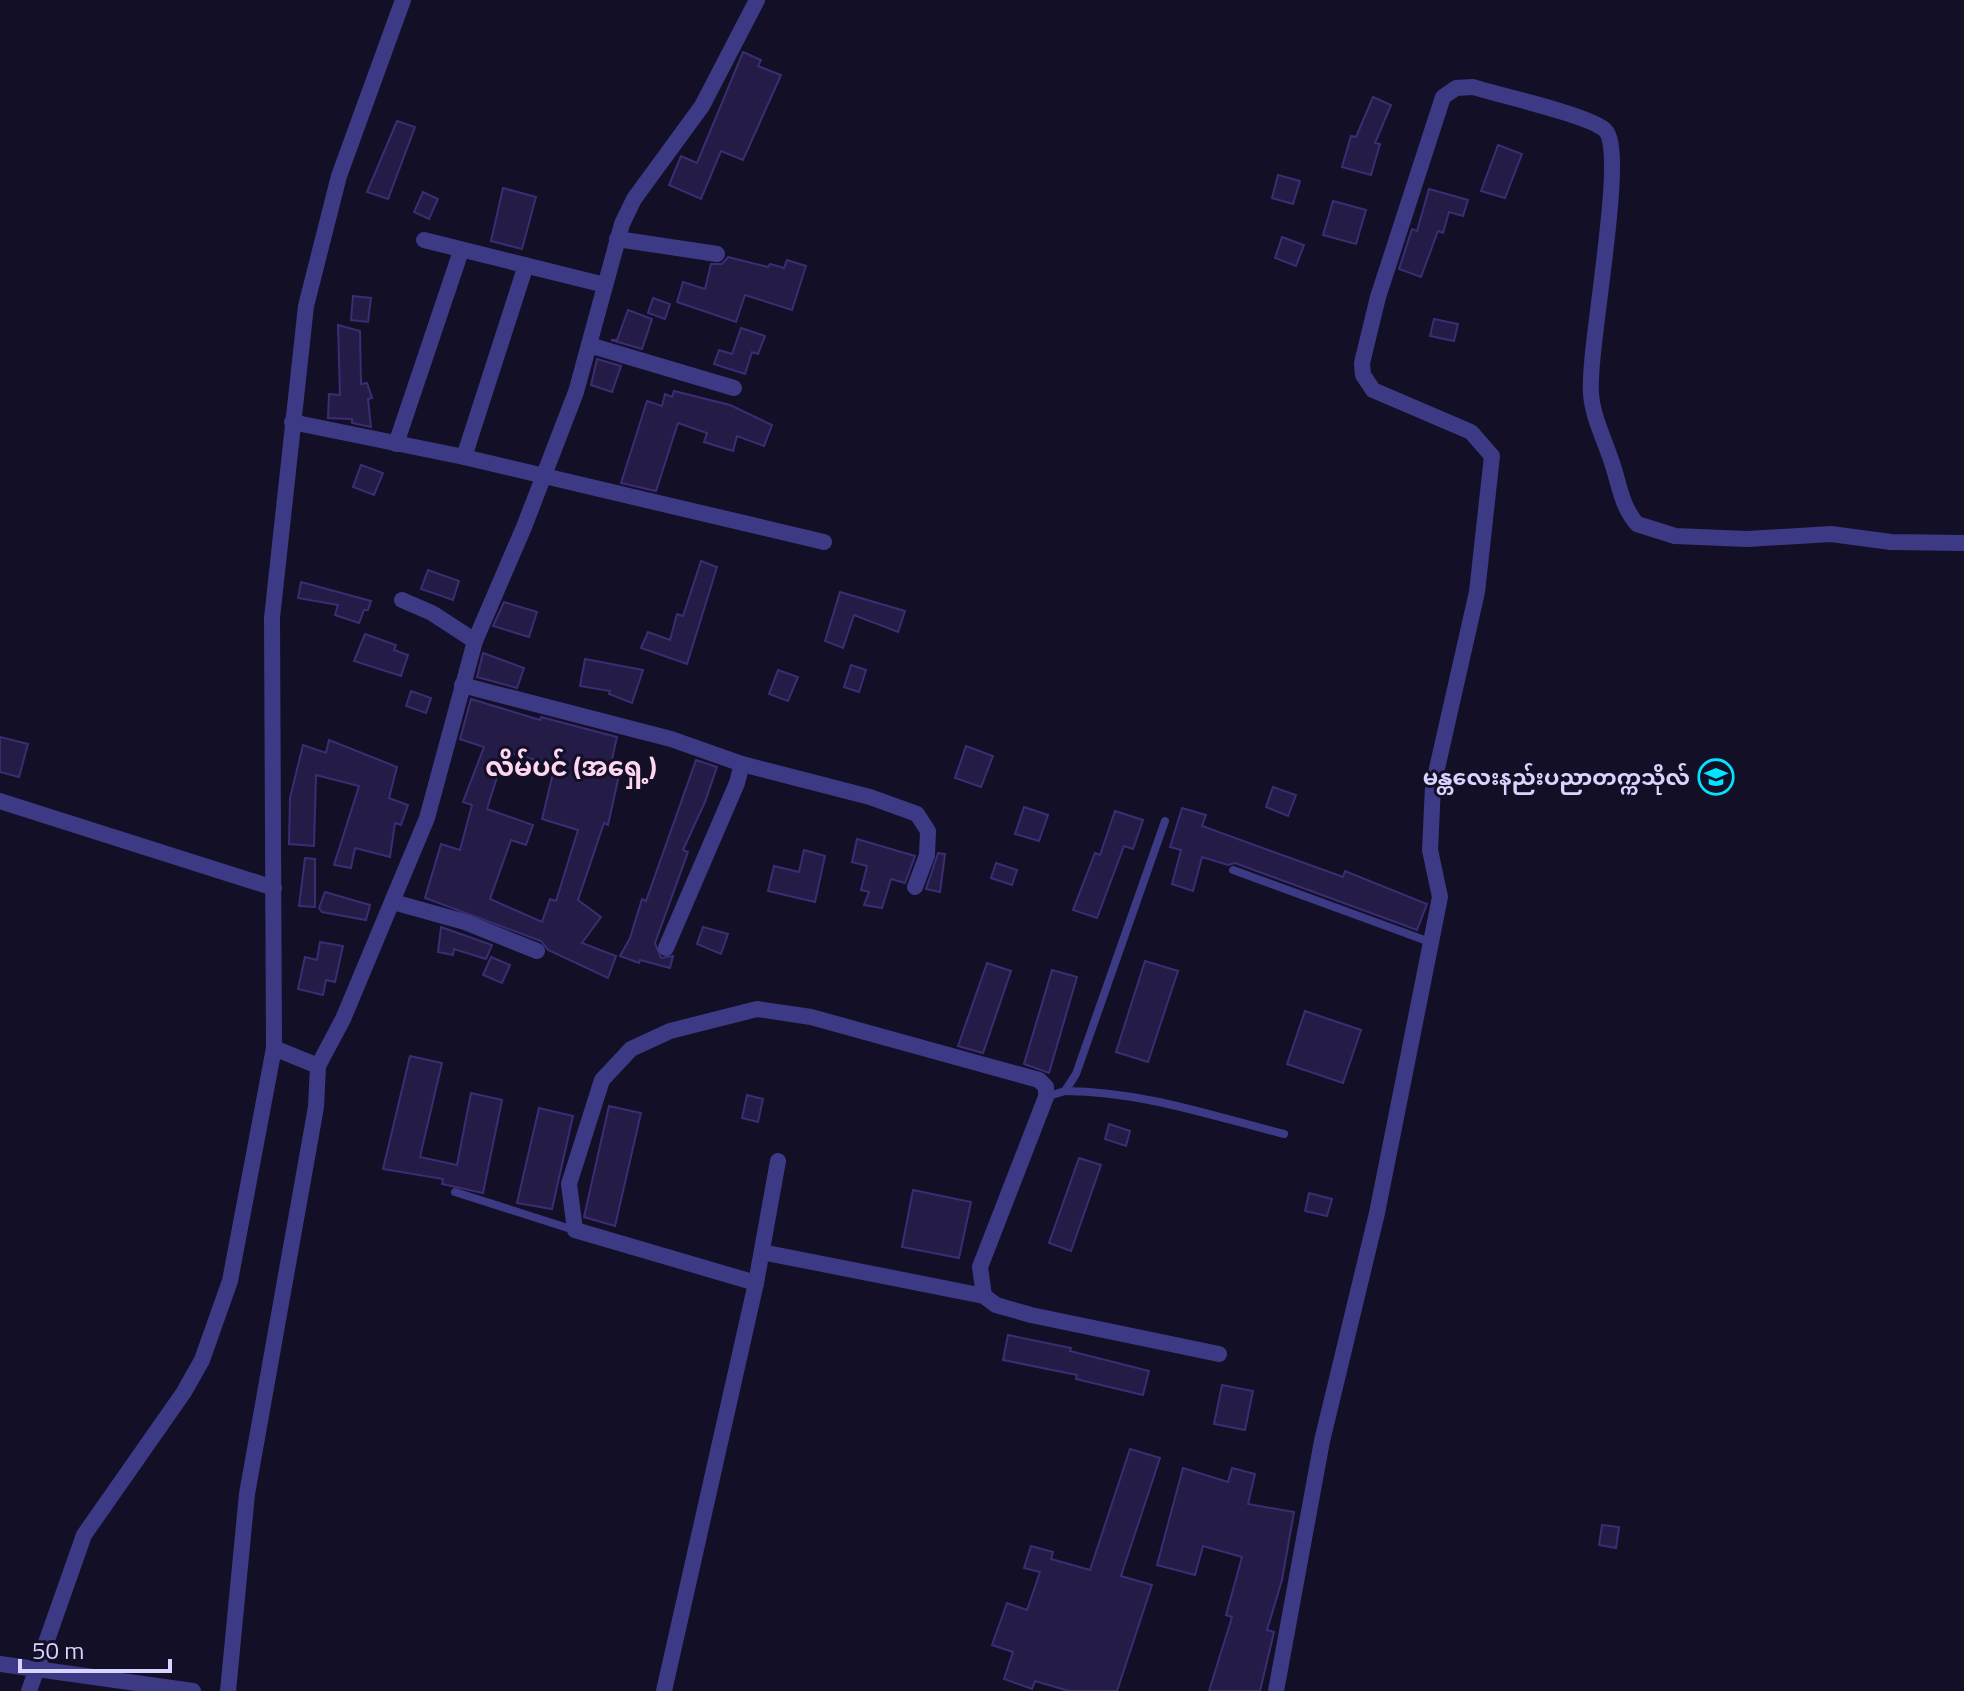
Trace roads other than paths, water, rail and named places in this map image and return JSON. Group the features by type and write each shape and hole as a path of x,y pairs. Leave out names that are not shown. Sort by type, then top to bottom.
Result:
{"street":[{"path":"31,1682 84,1535 184,1392 202,1360 230,1281 274,1048 272,618 306,306 339,176 403,0"},
{"path":"228,1691 247,1494 316,1107 318,1066 393,902 432,803 475,641 545,476 576,392 617,239 634,199 702,106 757,0"},
{"path":"1276,1691 1322,1441 1377,1213 1440,897 1430,850 1433,786 1477,592 1492,456 1471,432 1373,390 1363,375 1362,363 1378,297 1443,97 1456,88 1473,87 1580,119 1605,130 1610,139 1612,184 1592,338 1591,395 1622,499 1637,524 1675,536 1747,539 1831,534 1891,542 1964,543"},
{"path":"617,239 717,254"},
{"path":"424,240 605,285"},
{"path":"396,444 461,251"},
{"path":"464,457 526,265"},
{"path":"589,345 734,388"},
{"path":"292,422 464,457 824,542"},
{"path":"402,600 432,613 475,641"},
{"path":"462,685 671,739 742,764 870,797 917,814 928,831 927,855 915,887"},
{"path":"666,948 737,783 742,764"},
{"path":"0,801 274,888"},
{"path":"393,902 477,926 537,951"},
{"path":"756,1283 575,1230 569,1184 602,1080 631,1049 709,1019 757,1009 811,1017 1039,1080 1046,1087 1046,1097 980,1267 984,1296"},
{"path":"274,1048 318,1066"},
{"path":"664,1691 756,1283 778,1161"},
{"path":"762,1252 984,1296 996,1305 1031,1315 1219,1354"},
{"path":"0,1664 31,1682 193,1691"}],"lane":[{"path":"1065,1091 1076,1074 1165,821"},
{"path":"1233,870 1431,943"},
{"path":"1046,1097 1065,1091 1127,1093 1284,1134"},
{"path":"455,1192 575,1230"}],"place":[{"name":"မန္တလေးနည်းပညာတက္ကသိုလ်","path":"1716,777"}],"district":[{"name":"လိမ်ပင် (အရှေ့)","path":"571,766"}]}
